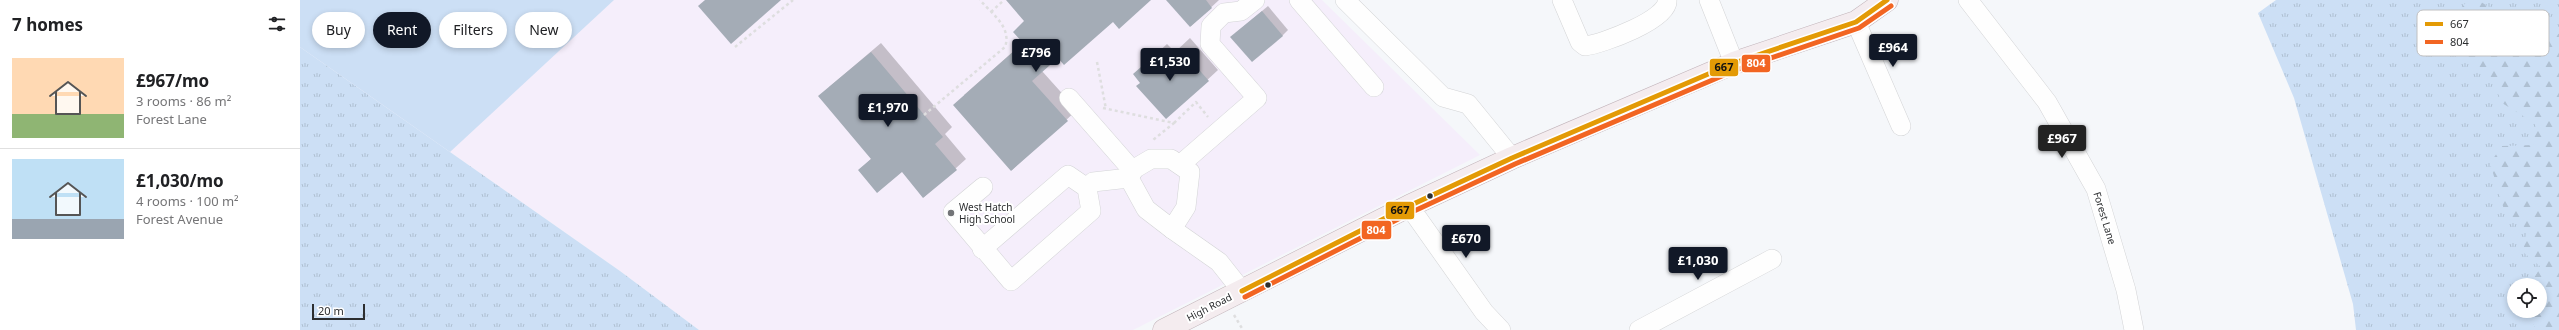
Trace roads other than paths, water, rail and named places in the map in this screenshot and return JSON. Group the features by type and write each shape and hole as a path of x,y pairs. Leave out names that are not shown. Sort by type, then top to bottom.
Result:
{"main road":[{"name":"High Road","path":"1164,330 1409,206 1512,158 1734,63 1856,22 1887,0"}],"street":[{"path":"1181,164 1257,98 1210,44 1211,26 1224,13 1241,11 1254,0"},
{"path":"1299,0 1374,87"},
{"path":"1344,0 1443,97 1468,104 1512,158"},
{"path":"1562,0 1580,42 1585,46 1648,22 1662,14 1668,4 1667,0"},
{"path":"1708,0 1734,63"},
{"name":"Forest Lane","path":"1968,0 2047,102 2096,189 2126,290 2134,330"},
{"path":"1856,22 1901,126"},
{"path":"1071,100 1131,175 1146,209 1220,262 1242,291"},
{"path":"1087,188 1093,182 1131,175 1141,163 1151,159 1171,159 1181,164 1190,172 1190,185 1186,207 1172,229"},
{"path":"982,249 1068,175 1087,188 1091,211 1011,281 982,249 953,212 983,187"},
{"path":"1409,206 1484,312 1501,330"},
{"path":"1639,330 1772,259"}],"place":[{"name":"West Hatch High School","path":"951,213"}]}
